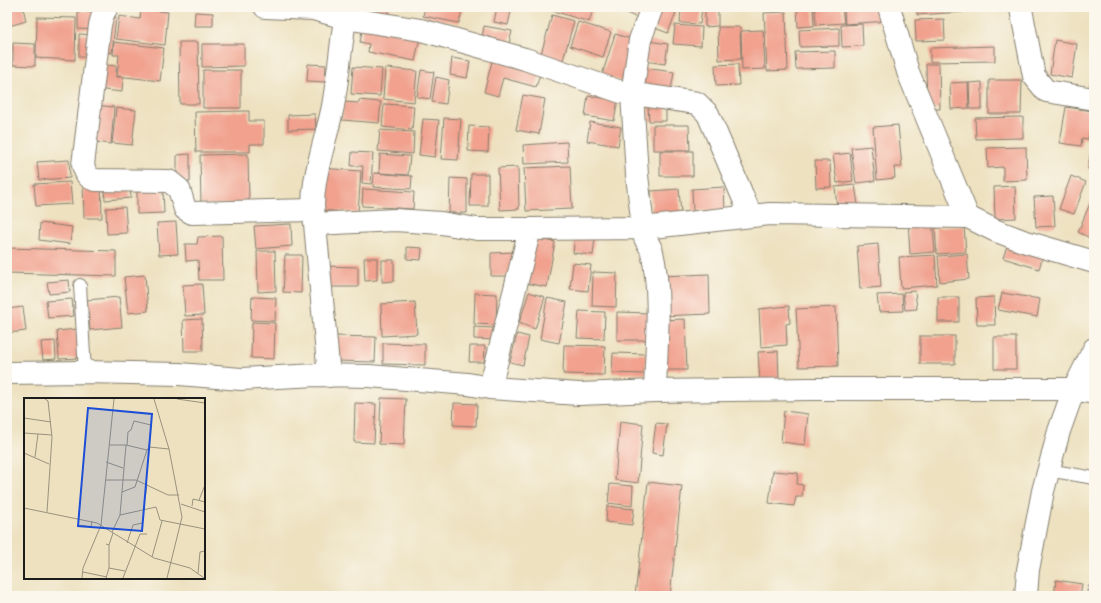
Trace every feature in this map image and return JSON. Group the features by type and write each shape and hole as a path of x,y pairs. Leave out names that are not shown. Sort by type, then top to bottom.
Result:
{"street":[{"path":"107,7 103,14 99,33 84,165 86,175 90,179 96,180 169,181 179,189 185,209 192,213 395,220 441,223 477,229 530,230 643,228 770,214 968,217 994,230 1023,241 1094,262"},
{"path":"265,7 313,8 346,18 421,30 525,59 595,84 632,94 697,103 708,114 751,216"},
{"path":"652,7 640,40 632,94 637,175 643,228 647,244 652,251 658,309 654,391"},
{"path":"889,7 908,72 968,217"},
{"path":"1021,9 1034,76 1046,91 1094,99"},
{"path":"330,376 313,217 317,172 332,106 346,18"},
{"path":"490,388 530,230"},
{"path":"1026,596 1028,570 1048,470 1059,431 1084,391 1094,349"},
{"path":"7,373 85,372 179,374 241,379 369,376 468,384 490,388 579,394 654,391 1084,391"}],"lane":[{"path":"80,284 85,372"},
{"path":"1048,470 1094,478"},
{"path":"1093,596 1094,590"}],"building":[{"path":"7,7 23,7 26,21 9,26"},
{"path":"365,7 390,7 387,20 364,14"},
{"path":"425,7 463,7 459,23 423,16"},
{"path":"497,7 512,7 508,25 494,22"},
{"path":"551,7 594,7 589,22 550,10"},
{"path":"626,7 646,7 640,19 624,12"},
{"path":"661,7 676,13 668,33 647,25"},
{"path":"681,7 702,7 700,24 680,23"},
{"path":"705,7 718,7 718,26 705,27"},
{"path":"797,7 813,7 814,26 798,27"},
{"path":"815,7 842,7 844,23 816,25"},
{"path":"844,7 887,7 888,21 845,24"},
{"path":"917,7 963,7 963,12 917,15"},
{"path":"141,9 168,12 165,45 116,39 119,16 140,19"},
{"path":"78,11 96,11 96,30 78,29"},
{"path":"195,12 213,13 213,26 194,26"},
{"path":"786,12 788,70 767,71 764,13"},
{"path":"104,15 116,17 112,53 100,52"},
{"path":"552,15 574,21 563,60 541,54"},
{"path":"37,17 76,18 75,60 36,58"},
{"path":"944,19 945,40 916,41 915,20"},
{"path":"578,22 611,32 603,57 570,46"},
{"path":"862,24 863,46 842,47 841,25"},
{"path":"675,25 702,27 701,46 673,44"},
{"path":"363,26 420,37 415,61 368,52 369,44 360,42"},
{"path":"484,26 512,31 508,48 481,43"},
{"path":"718,27 740,27 741,59 719,60"},
{"path":"839,28 839,46 800,47 799,30"},
{"path":"763,30 765,69 742,70 741,31"},
{"path":"79,34 95,35 94,57 79,57"},
{"path":"615,34 635,40 623,82 602,75"},
{"path":"642,40 668,44 665,64 638,60"},
{"path":"1055,40 1077,44 1072,78 1050,74"},
{"path":"114,42 164,48 160,81 117,76 119,55 113,55"},
{"path":"179,42 198,42 199,104 180,104"},
{"path":"13,43 35,44 35,66 13,65"},
{"path":"202,44 244,44 244,66 202,67"},
{"path":"995,46 995,61 930,62 930,48"},
{"path":"835,51 835,68 796,69 795,52"},
{"path":"494,54 542,68 536,87 503,78 498,96 484,92"},
{"path":"452,58 470,61 467,78 450,75"},
{"path":"99,64 116,66 116,77 123,77 122,92 96,89"},
{"path":"308,64 326,65 325,82 307,81"},
{"path":"738,64 739,85 716,86 715,65"},
{"path":"926,64 939,64 940,109 927,109"},
{"path":"353,67 382,69 380,96 351,94"},
{"path":"636,67 674,72 670,97 634,92"},
{"path":"385,68 417,71 414,102 383,99"},
{"path":"1094,69 1094,94 1088,93"},
{"path":"203,70 241,70 241,108 203,108"},
{"path":"421,70 434,72 430,99 417,97"},
{"path":"436,77 449,80 446,104 432,102"},
{"path":"989,80 1022,80 1021,114 989,114"},
{"path":"968,82 969,108 951,109 950,83"},
{"path":"982,82 982,109 970,109 969,83"},
{"path":"523,95 545,99 539,134 516,130"},
{"path":"588,96 618,100 614,121 585,116"},
{"path":"359,100 381,102 379,123 342,120 344,102 359,103"},
{"path":"384,104 414,106 412,130 382,127"},
{"path":"92,105 114,107 111,144 89,141"},
{"path":"648,106 666,106 666,121 649,121"},
{"path":"1066,107 1093,111 1088,139 1082,138 1081,146 1060,143"},
{"path":"116,108 136,110 132,145 112,143"},
{"path":"249,111 249,121 264,121 264,144 250,144 250,152 196,152 195,112"},
{"path":"315,114 316,129 288,130 288,115"},
{"path":"1023,117 1023,138 976,139 975,118"},
{"path":"444,118 461,119 458,160 441,159"},
{"path":"423,119 439,120 435,157 419,155"},
{"path":"590,122 621,127 618,146 587,141"},
{"path":"653,125 689,125 690,150 653,150"},
{"path":"898,125 902,167 894,167 895,178 877,180 873,127"},
{"path":"469,126 489,127 488,152 468,151"},
{"path":"380,130 414,132 413,154 378,151"},
{"path":"1092,141 1094,141 1094,170 1088,169"},
{"path":"567,142 568,162 524,164 523,145"},
{"path":"871,146 875,181 856,183 851,148"},
{"path":"1026,147 1027,180 1003,181 1003,167 988,168 987,148"},
{"path":"660,151 693,151 693,176 660,176"},
{"path":"352,152 373,153 371,184 362,183 363,166 351,166"},
{"path":"850,153 853,181 837,183 833,155"},
{"path":"190,154 190,182 177,182 177,155"},
{"path":"248,154 249,204 201,205 200,155"},
{"path":"380,154 410,156 408,175 379,173"},
{"path":"69,160 70,178 39,180 37,162"},
{"path":"815,161 830,161 831,187 816,188"},
{"path":"570,166 572,209 526,211 524,168"},
{"path":"518,167 519,209 500,210 498,168"},
{"path":"321,168 361,171 358,213 318,210"},
{"path":"374,173 412,176 411,189 373,187"},
{"path":"471,174 488,174 488,206 470,206"},
{"path":"1071,176 1086,182 1074,214 1059,209"},
{"path":"450,178 467,179 467,213 449,213"},
{"path":"101,181 102,218 84,218 83,182"},
{"path":"70,182 72,204 36,206 34,184"},
{"path":"130,185 131,198 105,200 104,187"},
{"path":"855,185 858,205 837,208 835,187"},
{"path":"1015,186 1016,218 995,219 994,187"},
{"path":"724,187 725,210 693,211 692,189"},
{"path":"163,189 164,213 137,214 137,190"},
{"path":"363,189 414,192 413,209 362,206"},
{"path":"679,189 681,215 652,216 651,191"},
{"path":"1094,194 1094,240 1078,232"},
{"path":"1053,196 1055,226 1036,227 1034,197"},
{"path":"125,207 127,233 107,234 106,208"},
{"path":"932,219 935,252 910,254 908,220"},
{"path":"176,222 178,254 159,255 157,223"},
{"path":"40,223 72,227 70,244 39,240"},
{"path":"291,224 292,246 256,249 254,226"},
{"path":"964,226 966,252 937,254 935,228"},
{"path":"575,235 595,238 593,255 573,253"},
{"path":"222,236 223,280 199,280 198,260 186,261 185,244 197,244 198,237"},
{"path":"533,238 555,242 547,287 525,283"},
{"path":"878,244 881,287 860,289 857,246"},
{"path":"1007,246 1043,256 1039,269 1003,258"},
{"path":"407,247 422,248 421,260 407,259"},
{"path":"7,248 116,251 116,276 7,273"},
{"path":"257,251 275,251 276,291 258,292"},
{"path":"515,252 515,276 491,276 491,253"},
{"path":"967,254 969,279 940,282 938,256"},
{"path":"285,255 302,255 301,293 283,292"},
{"path":"935,255 937,285 901,288 899,257"},
{"path":"364,258 377,258 377,280 365,281"},
{"path":"382,260 394,260 394,281 382,282"},
{"path":"573,263 591,265 588,291 570,289"},
{"path":"325,266 358,267 358,287 324,287"},
{"path":"593,272 617,273 616,307 592,306"},
{"path":"709,274 710,314 661,316 660,276"},
{"path":"145,275 148,311 128,313 124,277"},
{"path":"69,280 70,292 49,294 47,282"},
{"path":"202,284 204,315 185,316 183,285"},
{"path":"915,291 917,309 905,310 903,292"},
{"path":"529,292 545,297 535,329 519,323"},
{"path":"475,293 497,294 496,325 474,324"},
{"path":"1002,293 1040,299 1037,317 998,310"},
{"path":"902,294 903,311 879,312 877,295"},
{"path":"119,297 122,327 90,330 87,300"},
{"path":"252,297 276,298 275,321 251,320"},
{"path":"938,297 959,297 959,322 938,322"},
{"path":"994,297 995,325 977,325 976,298"},
{"path":"547,298 567,302 559,343 540,339"},
{"path":"72,299 74,316 48,318 46,301"},
{"path":"415,302 417,334 382,336 381,304"},
{"path":"789,306 790,323 786,324 787,345 761,347 759,309"},
{"path":"23,307 26,331 7,333 7,309"},
{"path":"836,307 838,366 799,367 796,309"},
{"path":"579,311 605,312 604,339 577,338"},
{"path":"617,312 649,313 649,340 617,340"},
{"path":"202,319 203,351 184,351 183,320"},
{"path":"685,319 687,370 662,370 661,320"},
{"path":"252,322 275,323 274,359 251,358"},
{"path":"474,327 495,328 494,340 474,339"},
{"path":"77,329 80,358 59,359 57,331"},
{"path":"517,334 529,337 523,365 510,362"},
{"path":"335,336 376,337 375,362 335,361"},
{"path":"920,336 955,336 955,364 920,364"},
{"path":"994,337 1016,337 1016,369 994,369"},
{"path":"55,341 56,359 43,360 41,342"},
{"path":"383,343 425,344 425,365 383,364"},
{"path":"564,345 605,346 604,375 563,374"},
{"path":"470,346 485,346 484,362 469,362"},
{"path":"778,351 779,381 760,382 758,352"},
{"path":"613,353 646,354 646,374 612,373"},
{"path":"381,398 406,399 404,445 379,444"},
{"path":"355,403 376,404 374,443 354,442"},
{"path":"454,403 477,404 476,426 453,425"},
{"path":"784,411 808,414 805,445 781,442"},
{"path":"620,421 643,424 638,483 615,480"},
{"path":"656,423 667,424 663,455 652,453"},
{"path":"773,471 798,473 797,484 803,485 802,497 796,497 794,506 769,503"},
{"path":"648,482 682,486 670,596 635,596"},
{"path":"610,484 633,486 632,506 608,503"},
{"path":"607,506 634,509 632,525 606,522"},
{"path":"1056,580 1082,584 1080,596 1054,596"}]}
